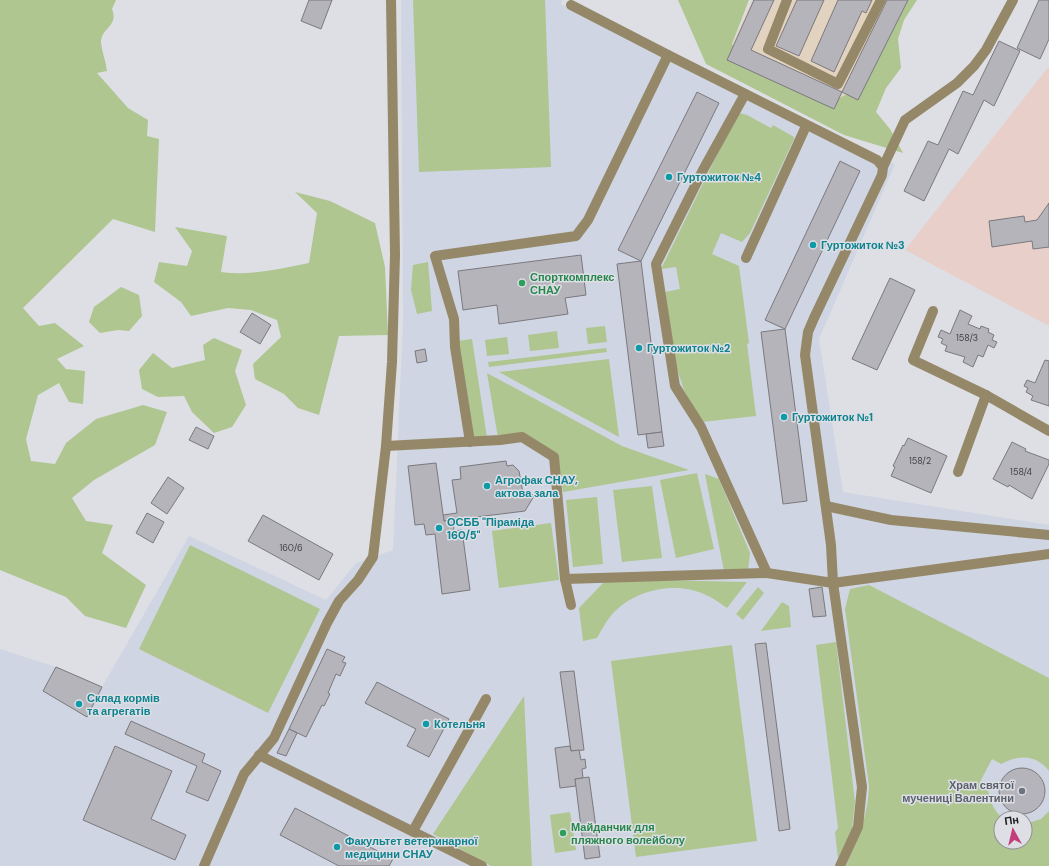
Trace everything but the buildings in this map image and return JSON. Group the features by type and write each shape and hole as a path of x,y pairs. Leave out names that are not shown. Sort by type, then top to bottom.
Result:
{"lane":[{"path":"204,866 244,774 274,738 327,623 339,601 358,580 373,557 386,446 392,362 395,255 391,0"},
{"path":"787,0 768,49 838,84 881,0"},
{"path":"840,866 858,827 862,787 833,583 832,545 805,355 808,332 882,175 882,167 905,120 957,83 974,66 986,50 1013,0"},
{"path":"571,5 806,126 877,160 882,167"},
{"path":"470,442 455,347 454,319 436,256 576,236 588,220 668,55"},
{"path":"745,94 703,170 656,264 675,386 701,427 767,573"},
{"path":"746,258 806,126"},
{"path":"933,311 913,360 986,395 1049,431"},
{"path":"958,472 986,395"},
{"path":"386,446 470,442 522,437 554,457 565,579 571,605"},
{"path":"826,506 891,520 1049,534"},
{"path":"565,579 767,573 833,583 1049,554"},
{"path":"413,831 486,699"},
{"path":"259,755 482,866"}],"shaded area":[{"path":"401,0 562,0 561,4 647,48 651,42 895,164 819,339 843,492 1049,525 1049,866 0,866 0,649 56,667 102,687 189,536 326,600 356,563 393,550 403,322"},
{"path":"752,0 910,0 859,102 833,111 725,61"},
{"path":"1049,66 1049,326 905,250"}],"green space":[{"path":"0,0 116,0 112,9 114,15 112,23 104,33 101,43 107,71 97,73 128,108 148,120 147,136 159,139 155,232 113,219 23,308 39,326 55,323 84,346 57,359 66,369 85,371 83,404 69,402 59,383 38,395 26,439 31,461 55,464 66,443 96,419 143,405 167,412 155,445 94,480 72,498 86,521 113,525 102,553 146,585 126,628 85,616 66,597 0,570"},
{"path":"413,0 545,0 551,167 419,172"},
{"path":"678,0 749,0 732,44 749,70 827,104 860,88 904,0 917,0 904,20 898,39 901,68 886,88 876,112 890,129 903,153 844,135 706,64"},
{"path":"739,113 747,115 771,128 773,125 794,137 794,139 750,233 742,242 721,233 712,254 739,266 749,343 747,344 756,416 702,422 684,390 677,369 665,292 680,289 676,267 661,269"},
{"path":"295,192 330,201 375,223 385,267 388,335 339,336 319,415 298,408 284,394 255,379 253,364 281,337 277,320 251,310 228,308 191,316 181,302 154,282 159,262 187,266 192,251 175,227 227,236 221,272 243,273 276,270 309,263 317,213"},
{"path":"428,262 432,311 417,314 411,290 413,265"},
{"path":"121,287 139,295 142,316 129,331 118,330 100,333 89,322 94,307"},
{"path":"605,326 607,342 588,344 586,328"},
{"path":"557,331 559,348 530,351 528,335"},
{"path":"507,337 509,354 487,356 485,340"},
{"path":"214,338 242,350 235,371 246,405 232,427 214,433 192,412 184,396 158,397 142,389 139,370 153,353 172,368 205,360 203,345"},
{"path":"472,339 487,438 479,439 469,434 458,341"},
{"path":"606,348 607,352 489,367 488,362"},
{"path":"609,359 619,437 499,372"},
{"path":"487,373 622,446 689,470 563,492 557,458 519,437 498,438"},
{"path":"697,473 714,549 676,558 660,480"},
{"path":"705,474 719,479 750,553 748,571 724,571"},
{"path":"652,486 662,558 622,562 613,490"},
{"path":"597,497 603,564 573,567 566,500"},
{"path":"551,523 559,580 499,588 492,531"},
{"path":"190,545 320,609 268,713 139,649"},
{"path":"609,579 747,582 727,608 709,596 681,588 655,590 642,594 619,608 608,619 597,638 583,641 579,608 602,584"},
{"path":"869,585 1049,678 1049,771 1044,765 1033,759 1020,758 1001,764 992,759 980,782 988,787 989,796 995,810 993,810 993,850 1033,850 1033,822 1041,819 1049,811 1049,866 846,866 858,837 867,808 869,786 845,609 850,589"},
{"path":"758,587 764,593 743,620 736,614"},
{"path":"782,602 789,606 791,627 761,631"},
{"path":"836,642 855,802 852,829 838,859 835,832 838,828 816,645"},
{"path":"732,645 757,841 636,857 611,661"},
{"path":"524,696 532,866 491,866 433,834"},
{"name":"Майданчик для пляжного волейболу","path":"570,812 576,850 555,853 550,815"}],"place":[{"name":"Гуртожиток №4","path":"669,177"},
{"name":"Гуртожиток №3","path":"813,245"},
{"name":"Спорткомплекс СНАУ","path":"522,283"},
{"name":"Гуртожиток №2","path":"639,348"},
{"name":"Гуртожиток №1","path":"784,417"},
{"name":"Агрофак СНАУ, актова зала","path":"487,486"},
{"name":"ОСББ \"Піраміда 160/5\"","path":"439,528"},
{"name":"Склад кормів та агрегатів","path":"79,704"},
{"name":"Котельня","path":"426,724"},
{"name":"Храм святої мучениці Валентини","path":"1022,791"},
{"name":"Майданчик для пляжного волейболу","path":"563,833"},
{"name":"Факультет ветеринарної медицини СНАУ","path":"337,847"}]}
